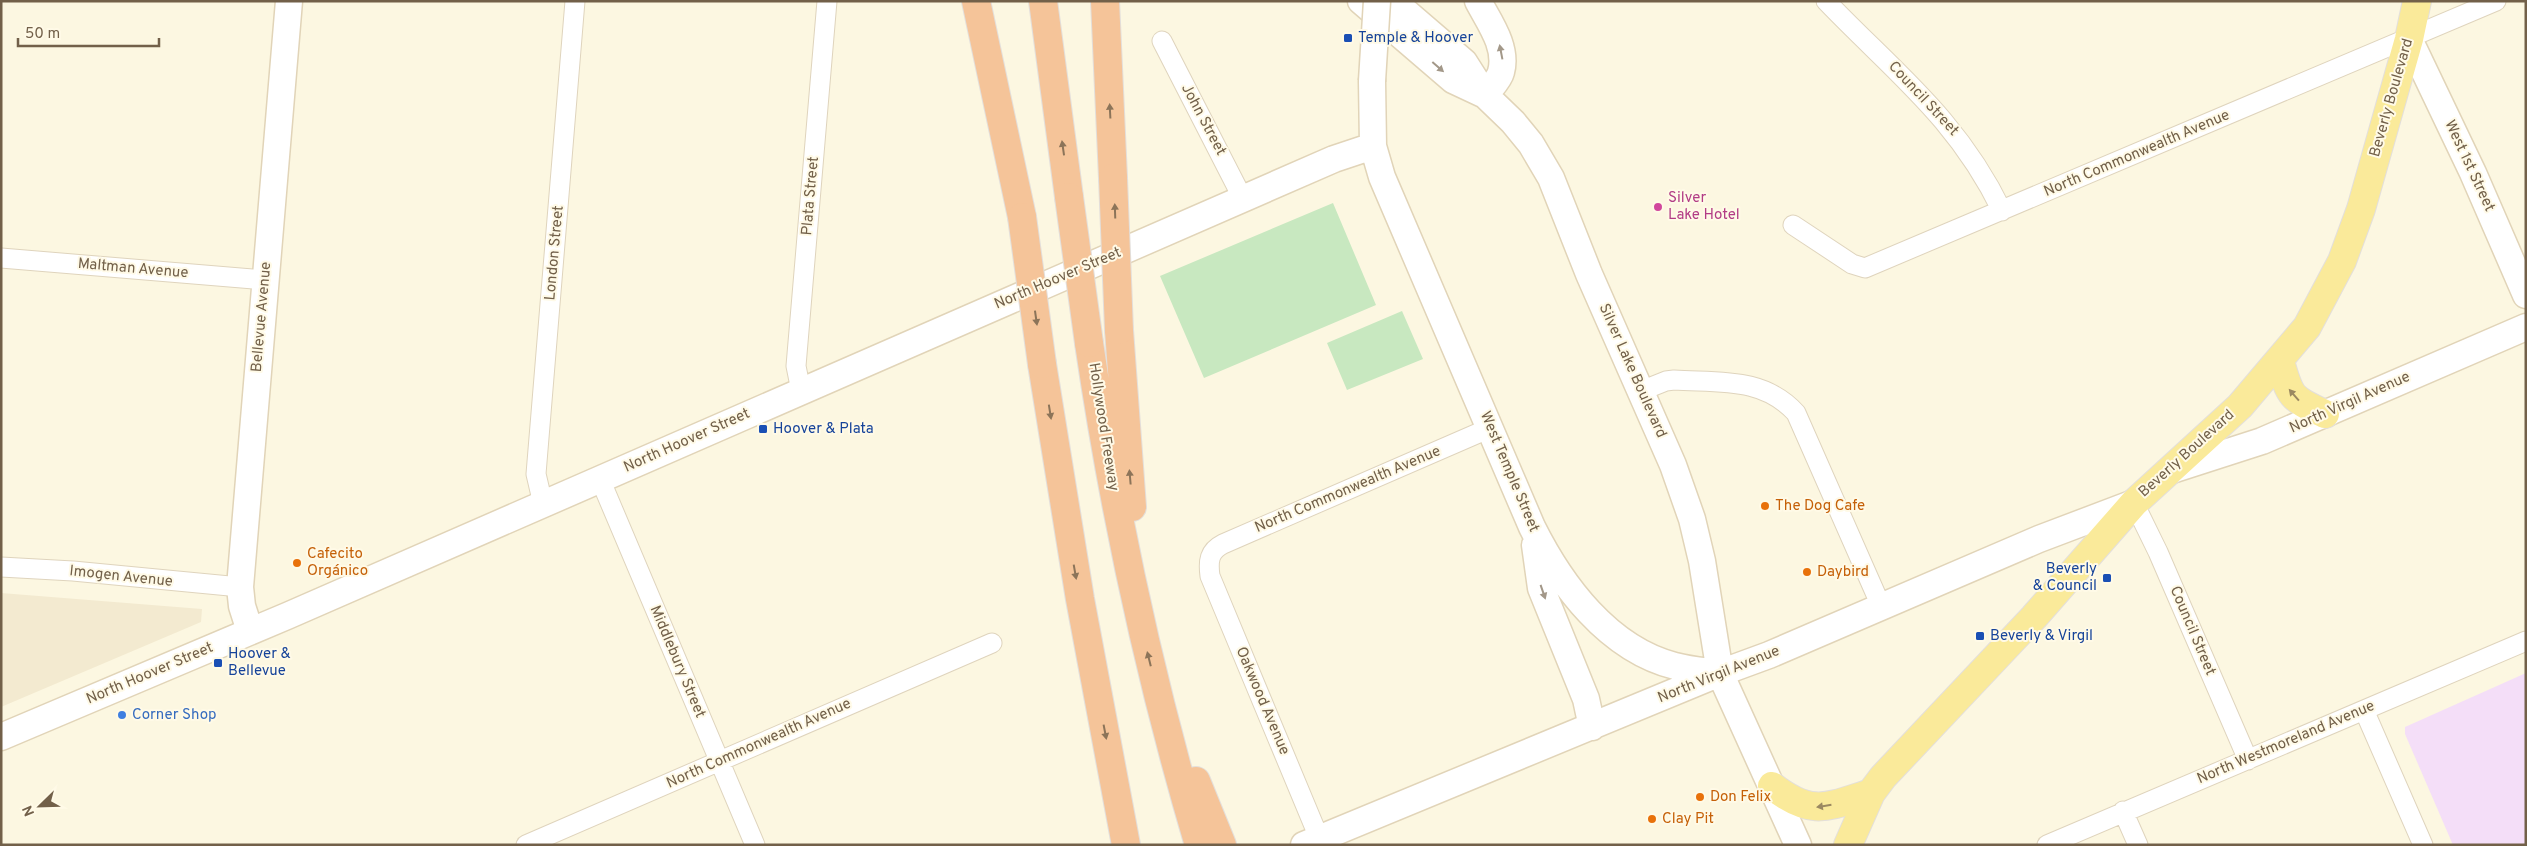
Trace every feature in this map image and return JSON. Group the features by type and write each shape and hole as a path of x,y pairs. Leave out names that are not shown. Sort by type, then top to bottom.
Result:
{"highway":[{"path":"976,1 1022,217"},
{"path":"994,1 1042,364 1080,599 1126,843"},
{"name":"Hollywood Freeway","path":"1043,1 1089,343 1116,505 1156,688 1198,810"},
{"path":"1105,1 1119,330 1142,630"},
{"path":"1198,810 1199,845"},
{"path":"1198,810 1222,845"}],"main road":[{"name":"Bellevue Avenue","path":"250,631 242,606 240,587 289,1"},
{"name":"Silver Lake Boulevard","path":"1361,1 1453,80 1485,95"},
{"name":"West Temple Street","path":"1377,1 1372,81 1373,146 1382,177 1532,527 1561,579 1605,626 1636,649 1674,666 1720,673"},
{"name":"Silver Lake Boulevard","path":"1393,1 1464,62 1485,95 1513,122 1531,144 1551,178 1589,274 1673,465 1692,519 1702,561 1720,673"},
{"path":"1478,1 1498,39 1503,60 1501,74 1485,95"},
{"name":"Beverly Boulevard","path":"1848,845 1871,793 1942,712 2034,617 2134,503 2240,406 2307,327 2342,261 2361,209 2409,39 2417,1"},
{"name":"West 1st Street","path":"2409,39 2473,173 2526,295"},
{"name":"North Hoover Street","path":"1,737 250,631 1345,155 1373,146"},
{"name":"North Virgil Avenue","path":"2172,470 2262,442 2526,326"},
{"path":"2280,361 2291,394 2297,400 2326,414"},
{"name":"North Virgil Avenue","path":"1315,843 1720,673 1769,655 2063,529 2134,503"},
{"path":"1532,527 1541,588 1581,685 1592,727"},
{"path":"1720,673 1798,845"},
{"path":"1772,786 1800,805 1818,808 1871,793"}],"street":[{"name":"London Street","path":"543,504 536,474 575,1"},
{"name":"Plata Street","path":"801,390 796,366 827,1"},
{"name":"Council Street","path":"1826,1 1931,104 1978,166 2002,211"},
{"name":"North Commonwealth Avenue","path":"1793,225 1852,264 1866,268 2496,1"},
{"name":"John Street","path":"1162,41 1233,176 1243,199"},
{"name":"Maltman Avenue","path":"1,258 265,280"},
{"path":"1641,391 1666,380 1674,380 1756,386 1784,400 1796,412 1882,606"},
{"name":"North Commonwealth Avenue","path":"1210,556 1216,548 1223,544 1490,428"},
{"name":"Middlebury Street","path":"600,479 755,845"},
{"name":"Council Street","path":"2134,503 2158,552 2248,760"},
{"name":"Oakwood Avenue","path":"1210,556 1210,576 1315,843"},
{"name":"Imogen Avenue","path":"1,567 240,587"},
{"name":"North Westmoreland Avenue","path":"2046,845 2526,641"},
{"name":"North Commonwealth Avenue","path":"526,845 992,642"},
{"path":"2364,710 2423,845"},
{"path":"2123,811 2138,845"}],"shaded area":[{"path":"1,593 202,609 201,622 1,707"},
{"path":"2526,673 2526,845 2453,845 2405,734 2405,727"}],"green space":[{"path":"1333,203 1376,305 1204,378 1160,276"},
{"path":"1402,311 1423,359 1347,390 1327,343"}],"place":[{"name":"Temple & Hoover","path":"1348,38"},
{"name":"Silver Lake Hotel","path":"1658,207"},
{"name":"Hoover & Plata","path":"763,429"},
{"name":"The Dog Cafe","path":"1765,506"},
{"name":"Cafecito Orgánico","path":"297,563"},
{"name":"Daybird","path":"1807,572"},
{"name":"Beverly & Council","path":"2107,578"},
{"name":"Beverly & Virgil","path":"1980,636"},
{"name":"Hoover & Bellevue","path":"218,663"},
{"name":"Corner Shop","path":"122,715"},
{"name":"Don Felix","path":"1700,797"},
{"name":"Clay Pit","path":"1652,819"}]}
